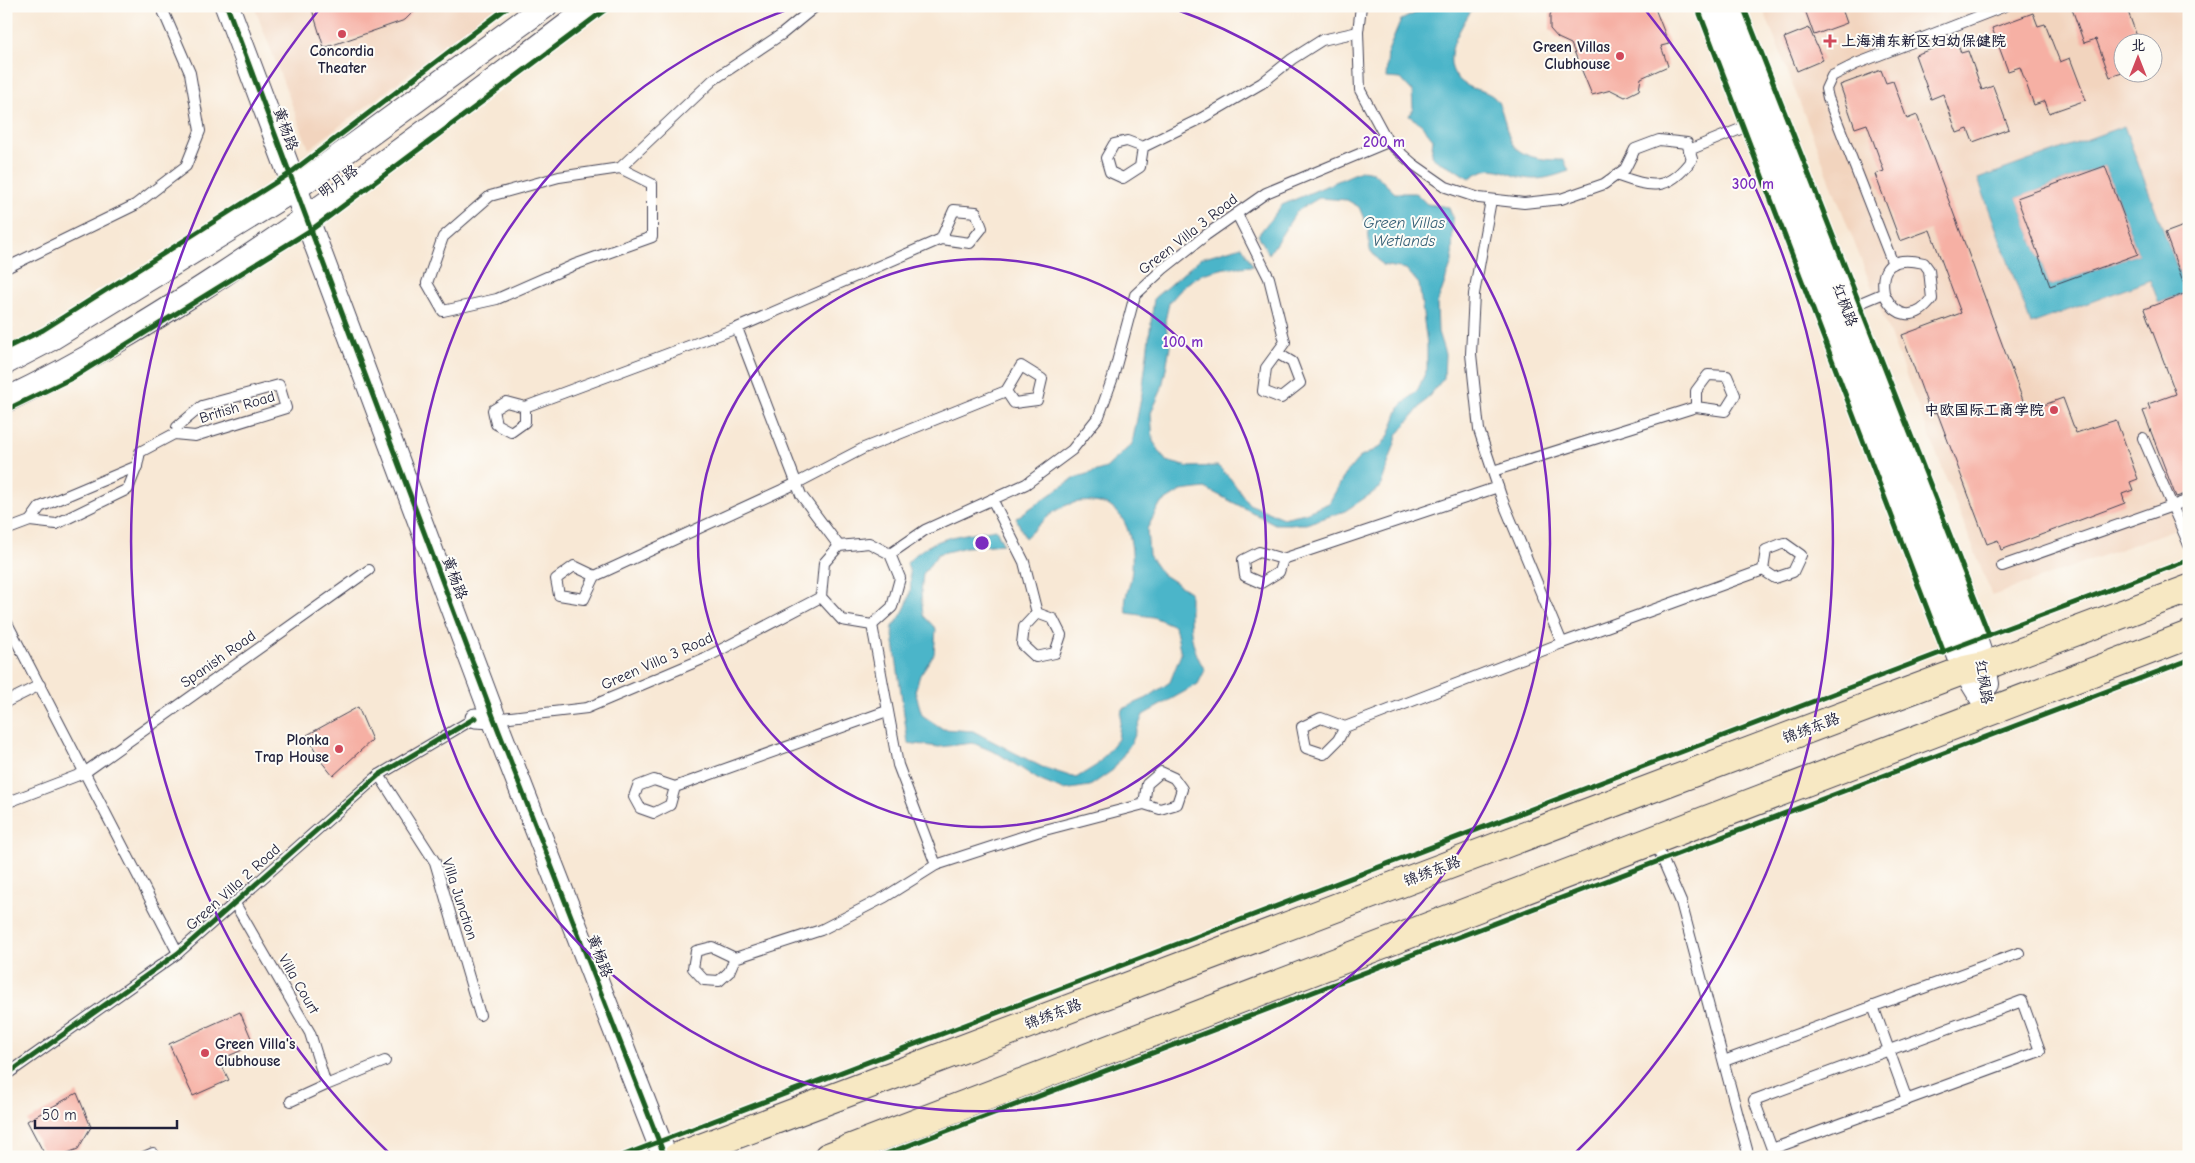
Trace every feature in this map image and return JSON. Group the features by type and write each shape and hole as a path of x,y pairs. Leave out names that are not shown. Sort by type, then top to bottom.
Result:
{"main road":[{"name":"锦绣东路","path":"676,1157 1974,668 2189,589"},
{"path":"828,1157 2189,635"}],"street":[{"name":"黄杨路","path":"227,6 296,188 485,719 665,1157"},
{"name":"明月路","path":"6,362 50,340 296,188 545,6"},
{"name":"明月路","path":"6,400 64,372 183,300 307,219 593,6"},
{"name":"红枫路","path":"1710,6 1755,123 1974,668"},
{"name":"红枫路","path":"1729,6 1846,309 1990,711"}],"lane":[{"path":"6,268 135,205 186,166 200,131 190,73 161,6"},
{"path":"620,168 652,184 652,237 574,265 497,300 444,311 427,284 444,237 490,196 560,177 620,168 713,80 782,34 816,6"},
{"path":"1361,6 1358,32 1360,90 1388,142 1413,164 1446,187 1491,200 1524,203 1560,200 1604,184 1616,175 1625,169 1635,149 1659,140 1686,144 1692,158 1680,176 1662,184 1641,184 1616,175"},
{"path":"1893,264 1826,89 1832,76 1856,64 2006,6"},
{"path":"1143,147 1202,118 1262,83 1292,59 1322,40 1358,32"},
{"path":"1689,150 1755,123"},
{"name":"Green Villa 3 Road","path":"890,554 925,530 1026,484 1072,450 1099,416 1113,377 1135,295 1163,269 1266,194 1388,142"},
{"path":"1491,200 1474,294 1471,354 1479,430 1498,487 1562,643"},
{"path":"1237,214 1269,278 1285,342 1277,353"},
{"path":"525,407 737,328 941,239"},
{"path":"1907,259 1924,263 1930,277 1932,298 1924,309 1912,314 1899,313 1889,305 1884,293 1882,278 1887,268 1907,259"},
{"path":"1846,309 1884,293"},
{"path":"737,328 801,495 839,546"},
{"name":"British Road","path":"6,530 30,521 56,524 128,489 140,452 174,434 195,436 286,408 279,385 202,406 177,427"},
{"path":"595,576 797,483 864,448 1006,391"},
{"path":"1493,471 1696,407"},
{"path":"2143,438 2189,545"},
{"name":"British Road","path":"30,521 40,508 137,466"},
{"path":"1284,559 1498,487"},
{"path":"992,499 1024,562 1038,614"},
{"path":"2002,566 2189,500"},
{"path":"869,543 890,554 900,578 892,607 872,625 842,620 821,598 824,563 839,546 869,543"},
{"name":"Spanish Road","path":"6,803 84,773 369,570"},
{"path":"1345,727 1562,643 1763,570"},
{"name":"Green Villa 3 Road","path":"485,719 586,708 705,658 821,598"},
{"path":"1038,614 1053,619 1061,635 1055,652 1036,657 1022,644 1024,627 1038,614"},
{"path":"6,621 178,953"},
{"path":"872,625 898,765 936,865"},
{"path":"6,702 40,685"},
{"path":"675,787 887,711"},
{"name":"Green Villa 2 Road","path":"6,1075 178,953 379,775 485,719"},
{"name":"Villa Junction","path":"379,775 435,862 480,1015"},
{"path":"735,958 821,930 885,897 936,865 1037,832 1144,804"},
{"path":"1654,840 1681,902 1749,1157"},
{"name":"Villa Court","path":"234,902 310,1033 326,1085"},
{"path":"1724,1061 2019,953"},
{"path":"2022,1001 2040,1050 1907,1100 1772,1149 1754,1100 2022,1001"},
{"path":"1873,1006 1907,1100"},
{"path":"291,1101 385,1061"}],"shaded area":[{"path":"254,6 500,6 309,149"},
{"name":"中欧国际工商学院","path":"1762,6 2189,6 2189,524 1992,596"}],"water":[{"path":"1430,6 1474,6 1457,36 1451,58 1452,69 1458,78 1468,86 1488,93 1495,98 1500,107 1510,139 1519,151 1533,157 1564,160 1569,171 1547,178 1534,179 1502,171 1488,170 1479,172 1470,178 1431,156 1433,139 1421,124 1409,116 1413,108 1412,91 1401,79 1386,78 1388,51 1401,20"},
{"path":"2124,126 2185,288 2189,287 2189,292 2159,303 2150,280 2031,324 1978,179","holes":["2105,166 2138,254 2050,286 2017,198"]},
{"name":"Green Villas Wetlands","path":"1363,170 1373,172 1395,193 1416,193 1427,204 1449,207 1453,220 1452,262 1437,304 1438,332 1445,354 1444,378 1398,434 1380,488 1345,511 1306,524 1275,524 1205,488 1181,491 1160,504 1147,529 1149,555 1162,574 1190,592 1191,632 1195,651 1205,670 1198,684 1143,715 1132,742 1113,770 1090,786 1063,790 1039,780 999,754 973,743 939,747 908,743 892,628 909,598 911,581 907,563 926,547 959,535 996,529 1003,544 966,547 938,554 923,574 921,593 923,615 936,629 934,654 920,675 915,691 922,715 943,729 973,731 1042,767 1076,778 1097,765 1118,739 1122,709 1147,698 1170,682 1181,654 1175,626 1153,617 1127,613 1126,600 1132,567 1131,544 1129,533 1118,514 1110,507 1100,503 1077,502 1058,509 1025,538 1016,518 1074,478 1106,468 1132,444 1142,393 1154,298 1201,258 1242,246 1253,266 1225,268 1202,274 1185,285 1169,303 1165,321 1170,346 1161,391 1151,413 1153,441 1166,461 1189,467 1218,466 1230,478 1249,504 1283,518 1305,513 1329,503 1346,473 1359,458 1380,447 1389,435 1399,408 1418,389 1427,369 1427,344 1419,284 1406,269 1382,265 1370,250 1368,228 1359,207 1347,200 1319,198 1297,211 1269,254 1258,235 1282,205"}],"building":[{"name":"Concordia Theater","path":"311,6 419,6 405,20 324,48"},
{"name":"Green Villas Clubhouse","path":"1554,6 1654,6 1669,44 1661,46 1668,66 1641,78 1639,90 1625,97 1611,90 1592,95 1571,44 1558,38 1550,29 1550,15"},
{"path":"1814,6 1841,6 1847,23 1814,35 1805,10"},
{"path":"2071,6 2126,6 2135,32 2112,32 2112,76 2110,77 2096,39 2084,43"},
{"path":"2033,13 2038,26 2045,24 2060,62 2070,58 2086,100 2049,113 2045,101 2034,105 2020,67 2008,71 1992,28"},
{"path":"1809,28 1823,60 1797,71 1784,38"},
{"path":"1956,40 1961,53 1968,51 1982,90 1993,86 2009,129 1973,142 1968,129 1957,133 1943,94 1931,99 1915,55"},
{"path":"1881,70 1886,83 1893,81 1907,119 1917,115 2027,411 2063,398 2076,433 2116,420 2138,479 2130,482 2133,490 2122,494 2125,503 2001,550 1998,540 1987,544 1937,412 1931,414 1902,335 1961,313 1930,230 1900,241 1875,174 1884,171 1867,124 1855,128 1840,85"},
{"path":"2105,166 2138,254 2050,286 2017,198"},
{"path":"2189,224 2189,292 2187,292 2165,233"},
{"path":"2189,292 2189,493 2176,497 2143,411 2150,409 2148,404 2176,394 2144,309"},
{"name":"Plonka Trap House","path":"358,707 372,740 333,776 320,760 307,735"},
{"name":"Green Villa's Clubhouse","path":"240,1012 254,1045 219,1060 229,1080 193,1096 169,1044"},
{"path":"77,1093 91,1127 78,1149 57,1157 46,1157 27,1121"}],"cycle path":[{"path":"227,6 494,719 665,1157"},
{"path":"6,348 43,330 289,174 509,6"},
{"path":"6,410 72,378 311,230 610,6"},
{"path":"1697,6 1944,653"},
{"path":"1743,6 1989,635"},
{"path":"619,1157 2189,560"},
{"path":"878,1157 2189,660"},
{"path":"6,1075 178,953 379,775 475,718"}],"place":[{"name":"Concordia Theater","path":"342,34"},
{"name":"上海浦东新区妇幼保健院","path":"1830,41"},
{"name":"Green Villas Clubhouse","path":"1620,56"},
{"name":"中欧国际工商学院","path":"2054,410"},
{"name":"Plonka Trap House","path":"339,749"},
{"name":"Green Villa's Clubhouse","path":"205,1053"}]}
